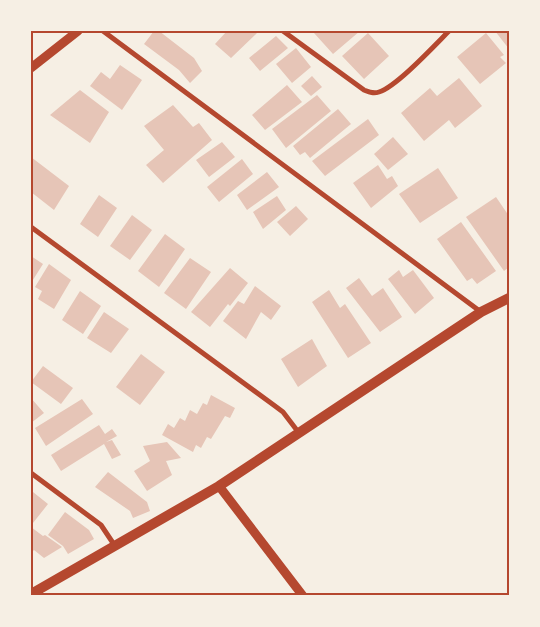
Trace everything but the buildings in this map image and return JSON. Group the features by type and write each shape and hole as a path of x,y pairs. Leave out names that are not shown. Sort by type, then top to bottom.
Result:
{"main road":[{"path":"31,594 219,486 481,312 509,298"}],"street":[{"path":"31,68 78,31"},
{"path":"103,31 481,312"},
{"path":"283,31 364,90 374,93 381,91 415,65 449,31"},
{"path":"31,227 283,412 299,433"},
{"path":"31,473 101,525 116,546"},
{"path":"219,486 303,596"}]}
